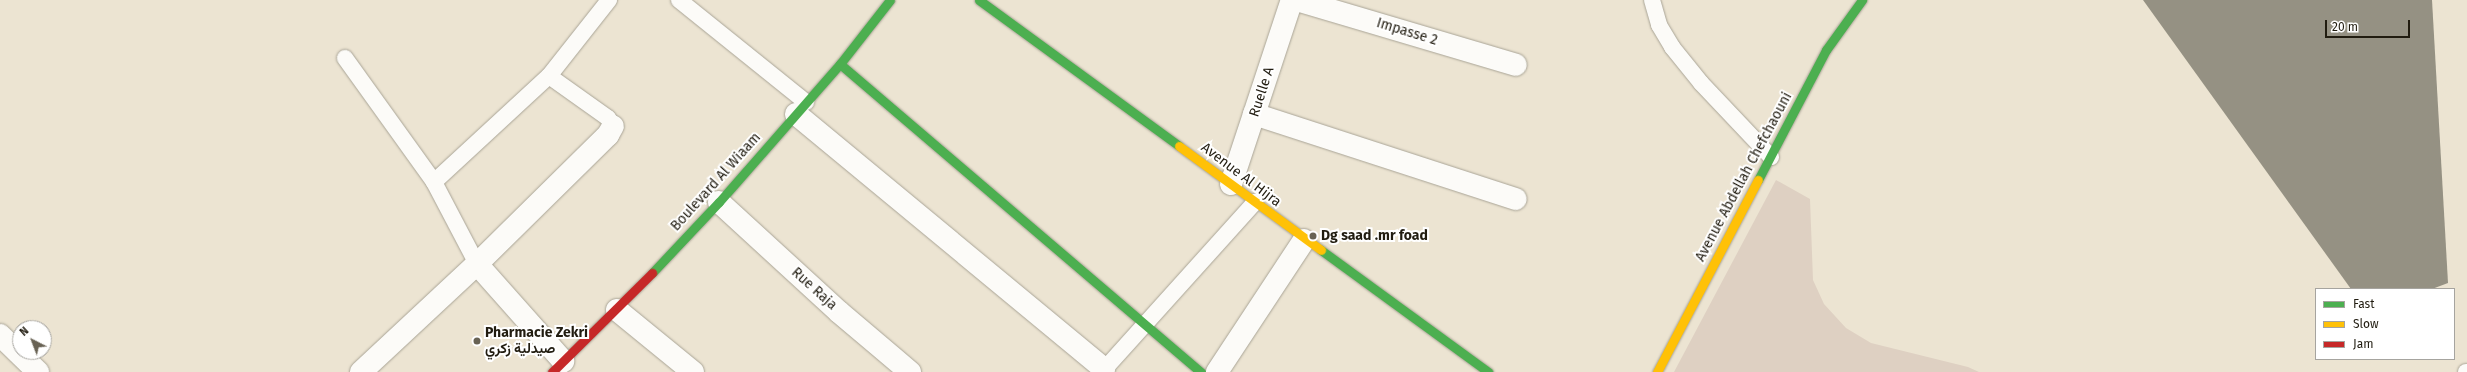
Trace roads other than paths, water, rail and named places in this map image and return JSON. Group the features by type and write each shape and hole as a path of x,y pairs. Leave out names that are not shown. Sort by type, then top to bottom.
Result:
{"street":[{"name":"Boulevard Al Wiaam","path":"557,367 617,310 719,202 840,64 890,0"},
{"name":"Ruelle A","path":"1231,184 1292,0"},
{"name":"Impasse 2","path":"1297,0 1516,65"},
{"name":"Avenue Abdellah Chefchaouni","path":"1657,372 1826,50 1862,0"},
{"name":"Avenue Al Hijra","path":"983,2 1231,184 1304,240 1488,372"},
{"path":"840,64 1201,372"},
{"path":"801,108 1103,371"},
{"path":"1254,114 1516,199"},
{"path":"360,372 477,264 608,135 613,126"},
{"name":"Rue Raja","path":"719,202 839,312 910,372"},
{"path":"1217,372 1304,240"},
{"path":"477,264 557,367"},
{"path":"617,310 693,372"},
{"path":"0,335 38,372"}],"lane":[{"path":"434,182 549,76 608,0"},
{"path":"679,0 801,108"},
{"path":"1652,0 1659,25 1672,47 1701,83 1771,157"},
{"path":"345,58 434,182 477,264"},
{"path":"549,76 608,118 613,126"},
{"path":"1103,371 1255,202"}],"place":[{"name":"Dg saad .mr foad","path":"1313,236"},
{"name":"Pharmacie Zekri صيدلية زكري","path":"477,341"}]}
